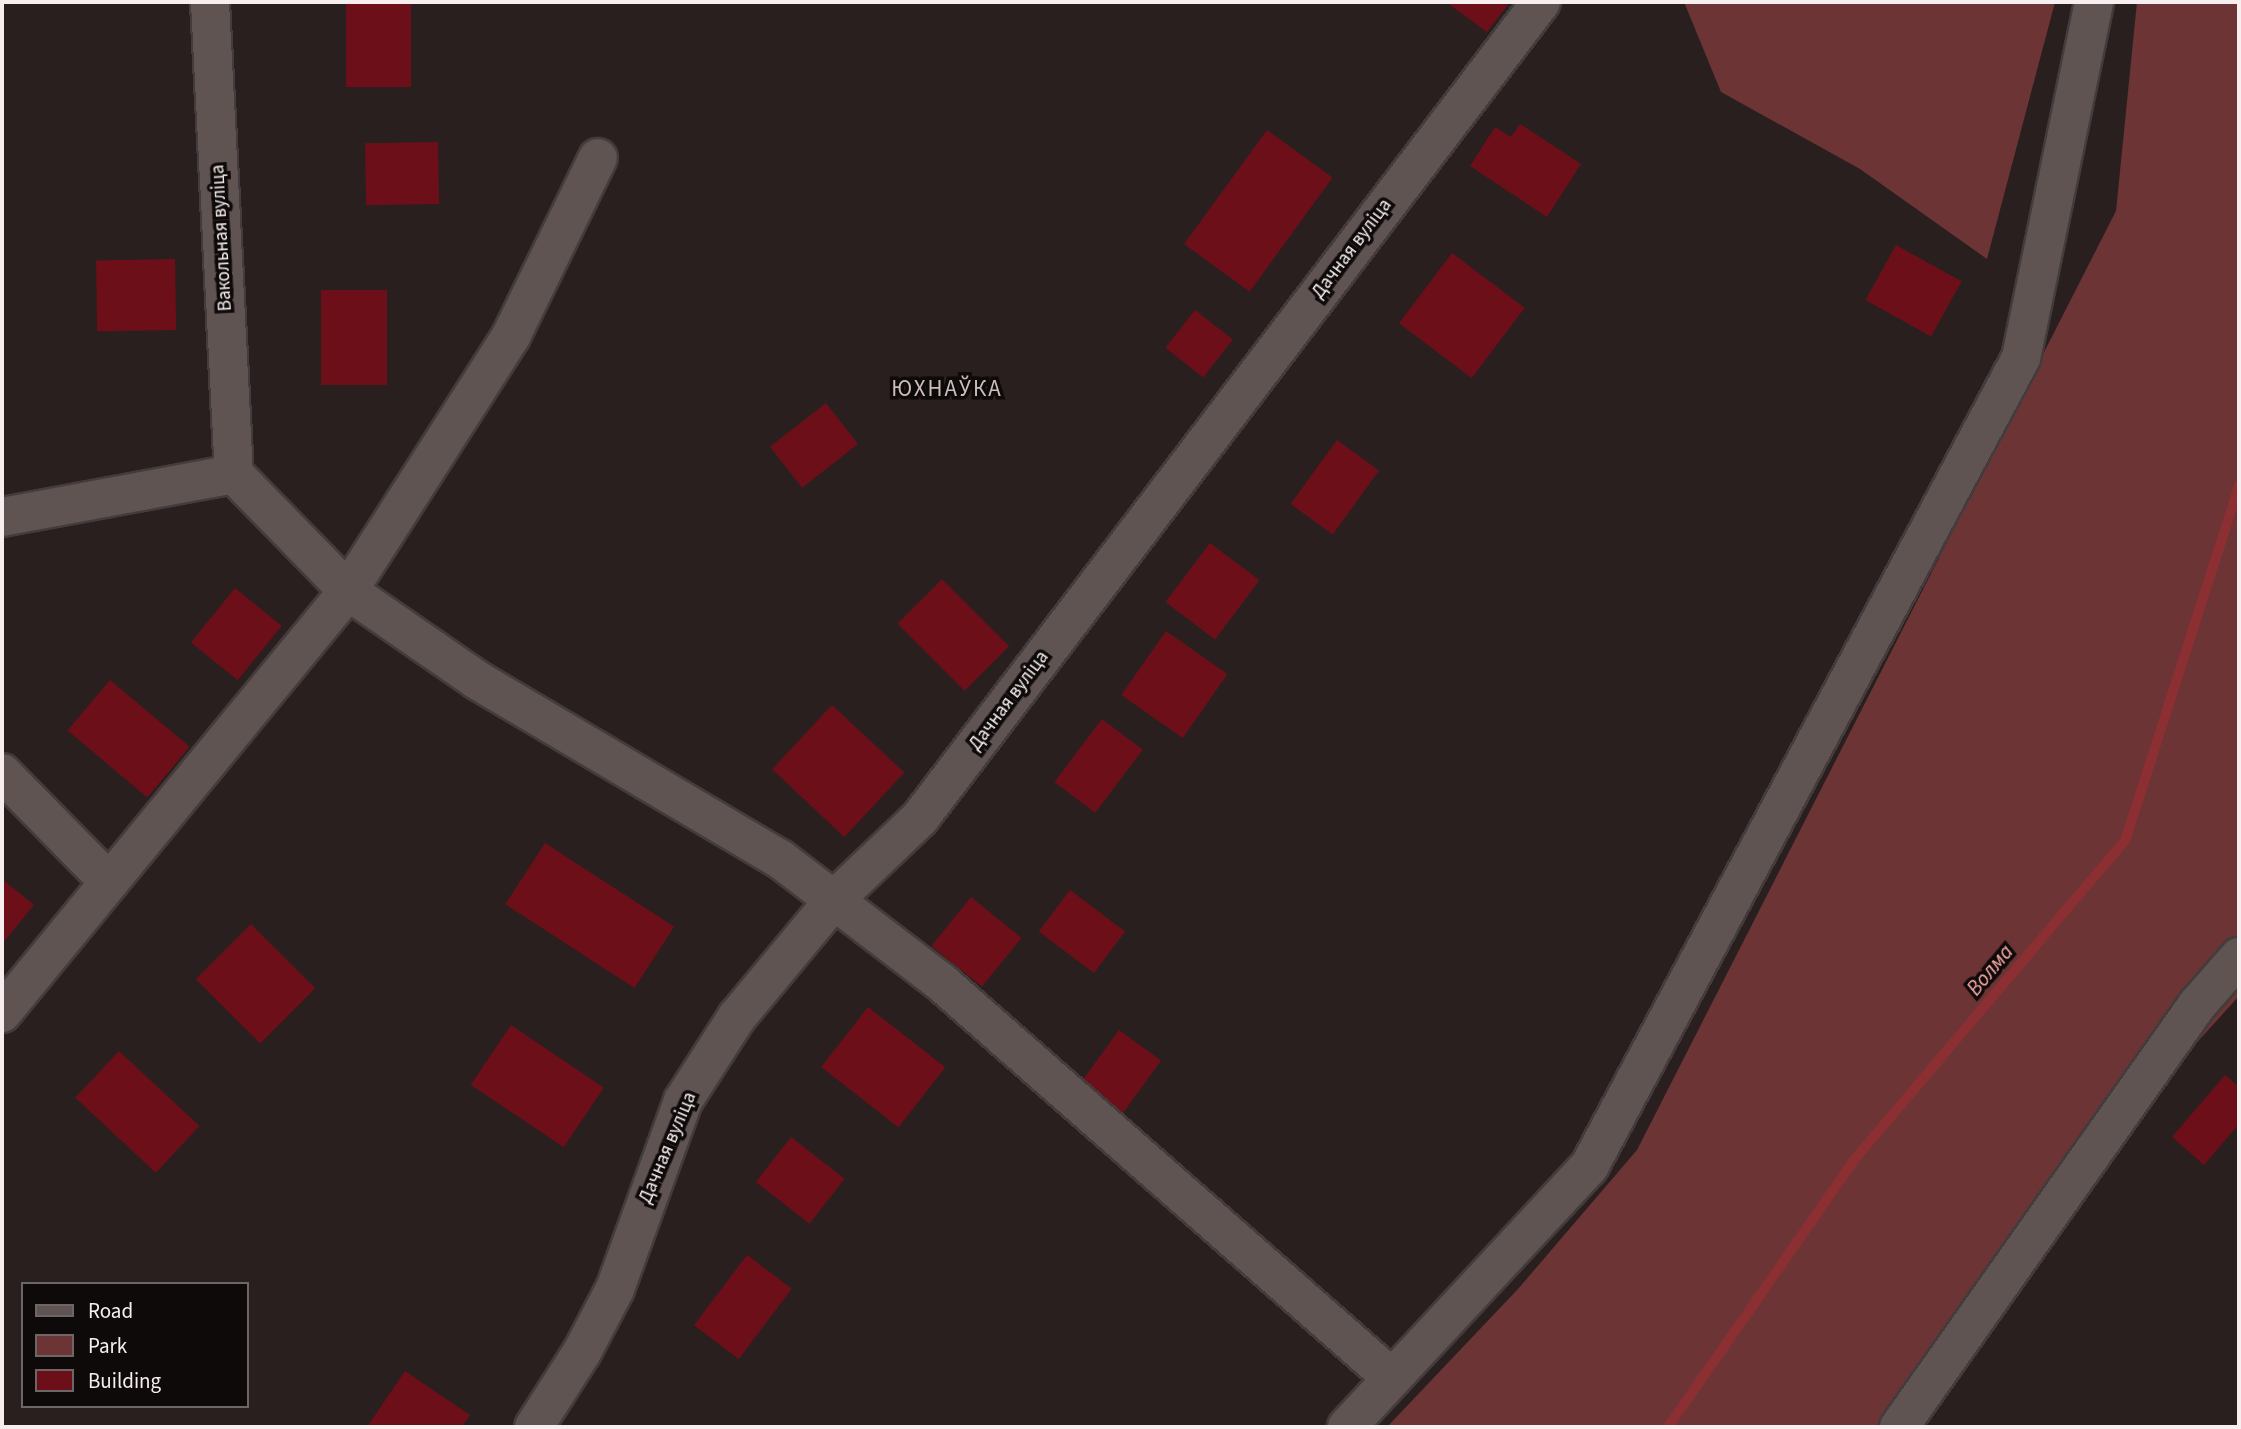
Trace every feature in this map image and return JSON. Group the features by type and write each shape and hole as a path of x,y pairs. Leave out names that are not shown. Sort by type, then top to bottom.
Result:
{"street":[{"name":"Вакольная вуліца","path":"210,2 234,474"},
{"name":"Дачная вуліца","path":"534,1427 582,1352 615,1289 683,1101 737,1017 834,900 920,818 1541,2"},
{"path":"1347,1427 1589,1167 2021,358 2094,2"},
{"path":"2,1013 108,880 348,591 511,337 598,158"},
{"path":"2,517 234,474 348,591 478,680 780,859 942,983 1392,1378"},
{"path":"2,773 108,880"},
{"path":"1899,1427 2197,1005 2239,957"}],"green space":[{"path":"1684,2 2055,2 1987,259 1860,169 1721,92"},
{"path":"2137,2 2239,2 2239,996 2084,1167 1886,1427 1387,1427 1518,1289 1637,1150 2116,211"}],"building":[{"path":"346,2 411,2 411,87 346,87"},
{"path":"1446,2 1510,2 1487,32"},
{"path":"1520,124 1581,164 1547,217 1470,166 1495,127 1511,137"},
{"path":"1267,130 1333,178 1250,292 1184,244"},
{"path":"438,142 439,204 366,205 365,143"},
{"path":"1896,245 1962,281 1931,336 1865,300"},
{"path":"1452,253 1525,308 1472,378 1399,323"},
{"path":"175,259 176,330 97,331 96,260"},
{"path":"321,290 387,290 387,385 321,385"},
{"path":"1195,310 1233,340 1203,377 1165,348"},
{"path":"826,403 858,444 802,488 770,447"},
{"path":"1337,440 1379,471 1333,534 1291,504"},
{"path":"1210,543 1260,580 1215,639 1165,602"},
{"path":"942,579 1009,646 965,691 897,624"},
{"path":"235,588 282,626 238,680 191,642"},
{"path":"1166,631 1227,674 1183,738 1121,695"},
{"path":"110,680 190,747 147,797 68,731"},
{"path":"832,705 904,773 844,837 772,769"},
{"path":"1102,719 1143,750 1095,813 1054,782"},
{"path":"545,843 674,927 634,988 505,904"},
{"path":"2,879 34,905 2,944"},
{"path":"1070,890 1125,932 1094,973 1039,932"},
{"path":"971,897 1022,938 982,987 931,946"},
{"path":"251,924 315,988 260,1044 196,979"},
{"path":"868,1007 945,1067 898,1127 821,1067"},
{"path":"511,1025 604,1088 564,1147 471,1085"},
{"path":"1119,1030 1161,1061 1122,1115 1080,1084"},
{"path":"119,1051 199,1126 156,1173 75,1098"},
{"path":"2225,1075 2239,1087 2239,1124 2204,1165 2172,1137"},
{"path":"791,1137 845,1179 809,1224 756,1182"},
{"path":"747,1255 792,1289 739,1359 694,1325"},
{"path":"405,1371 470,1415 462,1427 367,1427"}],"waterway":[{"name":"Волма","path":"1668,1427 1854,1160 2125,841 2239,486"}],"district":[{"name":"ЮХНАЎКА","path":"947,389"}]}
